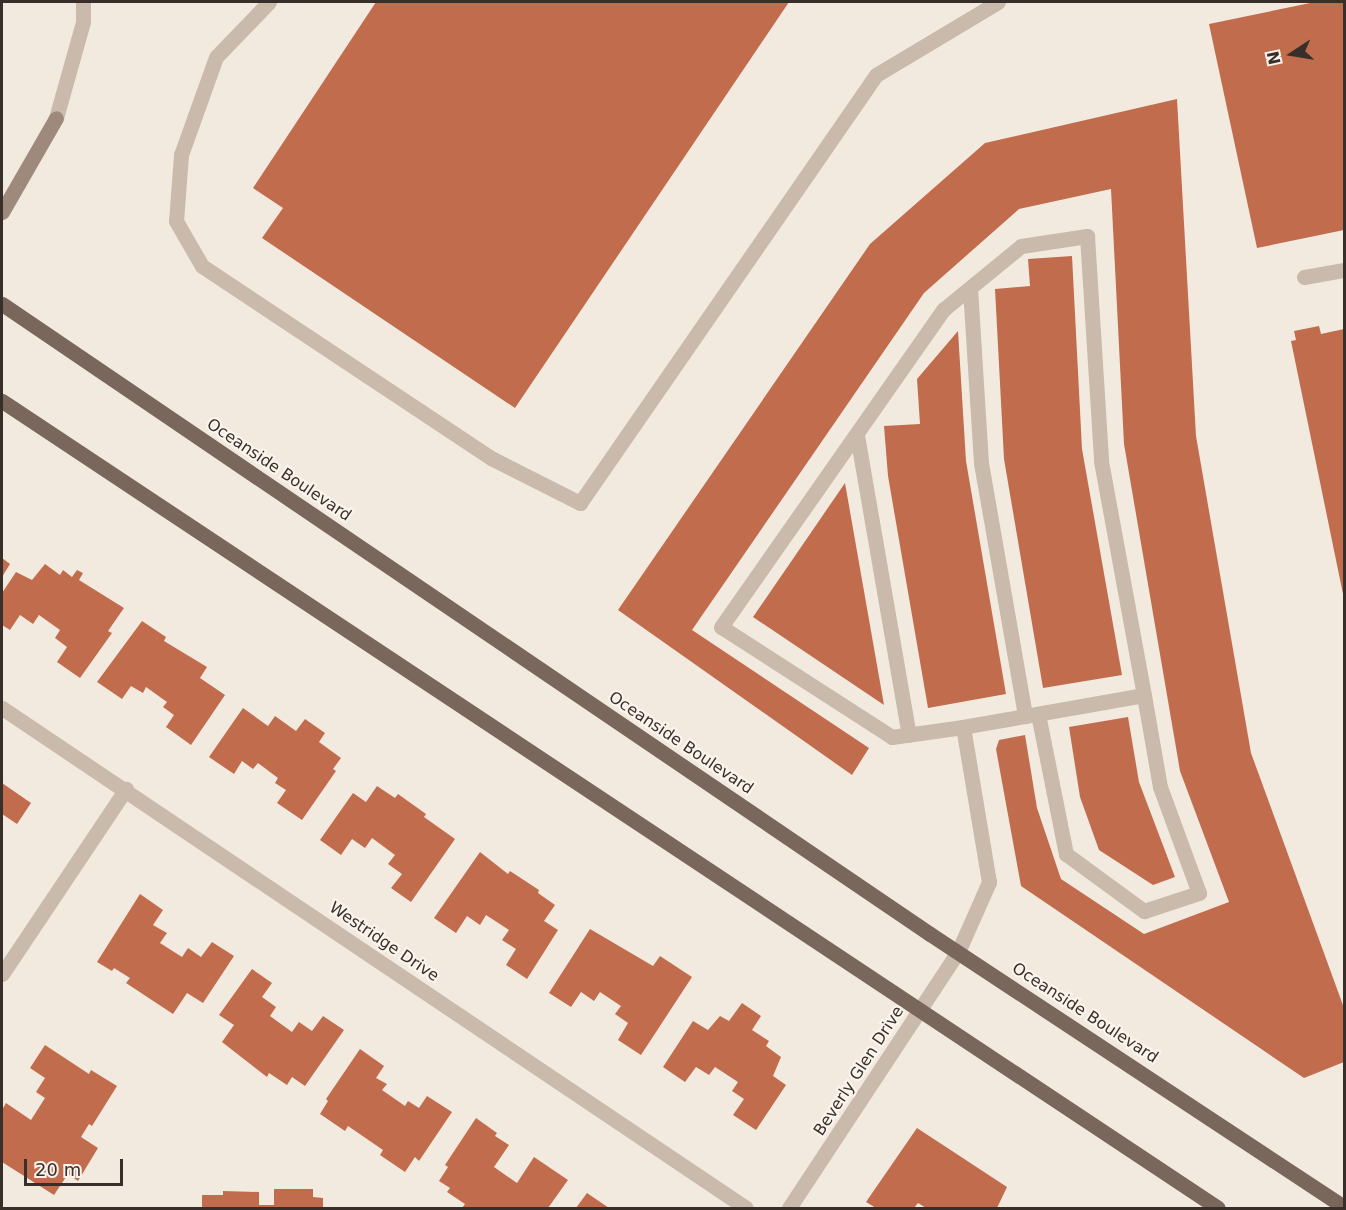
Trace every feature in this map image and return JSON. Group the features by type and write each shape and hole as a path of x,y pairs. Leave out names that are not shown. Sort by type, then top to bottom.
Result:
{"main road":[{"name":"Oceanside Boulevard","path":"2,304 958,952 1344,1207"},
{"path":"2,401 1218,1209"}],"street":[{"path":"2,212 56,118 82,21 83,2"},
{"path":"269,2 216,57 181,155 176,220 202,266 491,458 580,503 876,75 998,2"},
{"path":"970,288 981,463 1031,715 1066,854 1144,911 1199,893 1160,787 1144,695 1101,461 1087,236 1021,246 944,309 721,627 892,737 963,727 1031,715 1144,695"},
{"path":"1304,277 1344,270"},
{"path":"856,435 909,735"},
{"name":"Westridge Drive","path":"2,708 126,789 746,1209"},
{"name":"Beverly Glen Drive","path":"789,1209 958,952 989,882 963,727"},
{"path":"2,974 126,789"}],"building":[{"path":"376,2 789,2 515,408 262,238 283,208 253,188"},
{"path":"1315,2 1344,2 1344,230 1257,248 1209,24"},
{"path":"1177,99 1196,436 1251,753 1344,1008 1344,1062 1304,1078 1021,886 996,749 999,740 1025,735 1037,808 1061,879 1144,934 1229,902 1180,771 1124,444 1111,189 1019,209 924,293 692,630 869,748 852,775 618,610 870,244 985,143"},
{"path":"1072,256 1082,449 1122,675 1043,688 1004,459 995,289 1030,286 1028,259"},
{"path":"1319,326 1321,334 1344,329 1343,594 1291,341 1296,340 1294,331"},
{"path":"958,331 966,461 1006,694 928,708 888,476 884,426 920,424 917,379"},
{"path":"845,483 884,705 753,617"},
{"path":"2,558 10,564 2,577"},
{"path":"45,564 60,575 63,570 72,577 77,570 83,573 79,580 124,608 108,631 112,633 80,678 57,662 67,647 55,638 60,630 39,615 33,624 20,615 10,630 2,625 2,593 16,572 32,580"},
{"path":"142,621 166,637 164,641 207,667 200,678 225,695 191,745 166,727 174,715 163,707 167,702 146,687 143,693 131,686 122,699 97,682"},
{"path":"243,708 268,726 275,716 296,731 305,719 325,733 319,742 341,758 333,769 336,771 302,820 277,803 286,790 275,783 278,778 258,763 253,769 242,761 234,774 209,757"},
{"path":"1128,717 1139,782 1175,877 1153,885 1099,850 1080,797 1069,727"},
{"path":"2,783 31,803 17,824 2,814"},
{"path":"377,786 395,798 398,794 426,814 424,817 455,839 411,902 391,888 402,874 388,864 395,855 372,838 365,848 352,839 341,855 320,840 353,793 366,802"},
{"path":"480,852 508,874 510,871 539,890 538,893 555,905 544,921 558,930 527,979 506,965 516,949 502,940 509,930 486,915 480,925 467,916 456,933 434,918"},
{"path":"140,894 163,910 153,925 167,933 160,943 182,957 188,948 201,957 212,942 234,956 203,1003 187,993 173,1014 126,983 130,978 114,968 112,971 97,962"},
{"path":"590,929 653,966 660,956 692,977 641,1055 618,1040 628,1023 615,1014 621,1006 600,992 594,1001 581,992 571,1007 549,993"},
{"path":"252,969 272,983 262,997 276,1007 270,1016 292,1032 299,1022 312,1031 323,1016 344,1030 305,1086 292,1077 287,1085 269,1073 267,1077 222,1042 234,1025 219,1015"},
{"path":"742,1003 761,1016 752,1030 769,1041 766,1046 781,1057 773,1076 786,1085 756,1130 733,1115 744,1099 732,1091 738,1082 715,1067 709,1075 696,1067 685,1082 663,1067 693,1021 708,1030 720,1016 729,1021"},
{"path":"45,1045 89,1074 91,1070 117,1086 92,1126 89,1124 81,1137 98,1148 78,1181 68,1174 54,1195 2,1162 2,1110 6,1103 31,1120 45,1098 36,1092 45,1078 30,1068"},
{"path":"360,1049 384,1066 376,1078 387,1084 382,1090 405,1106 408,1101 419,1108 427,1096 452,1112 419,1161 415,1157 405,1172 380,1155 383,1150 348,1126 345,1131 320,1114 328,1101 326,1099"},
{"path":"476,1118 497,1133 495,1136 509,1145 494,1167 517,1183 534,1157 568,1180 548,1208 462,1208 465,1204 447,1192 450,1188 439,1181 448,1167 445,1165"},
{"path":"917,1128 1007,1187 997,1208 926,1208 918,1203 914,1208 876,1208 866,1202"},
{"path":"274,1189 313,1189 313,1197 323,1198 323,1208 202,1208 202,1195 223,1195 223,1191 259,1192 259,1205 274,1205"},
{"path":"587,1193 609,1208 576,1208"}]}
